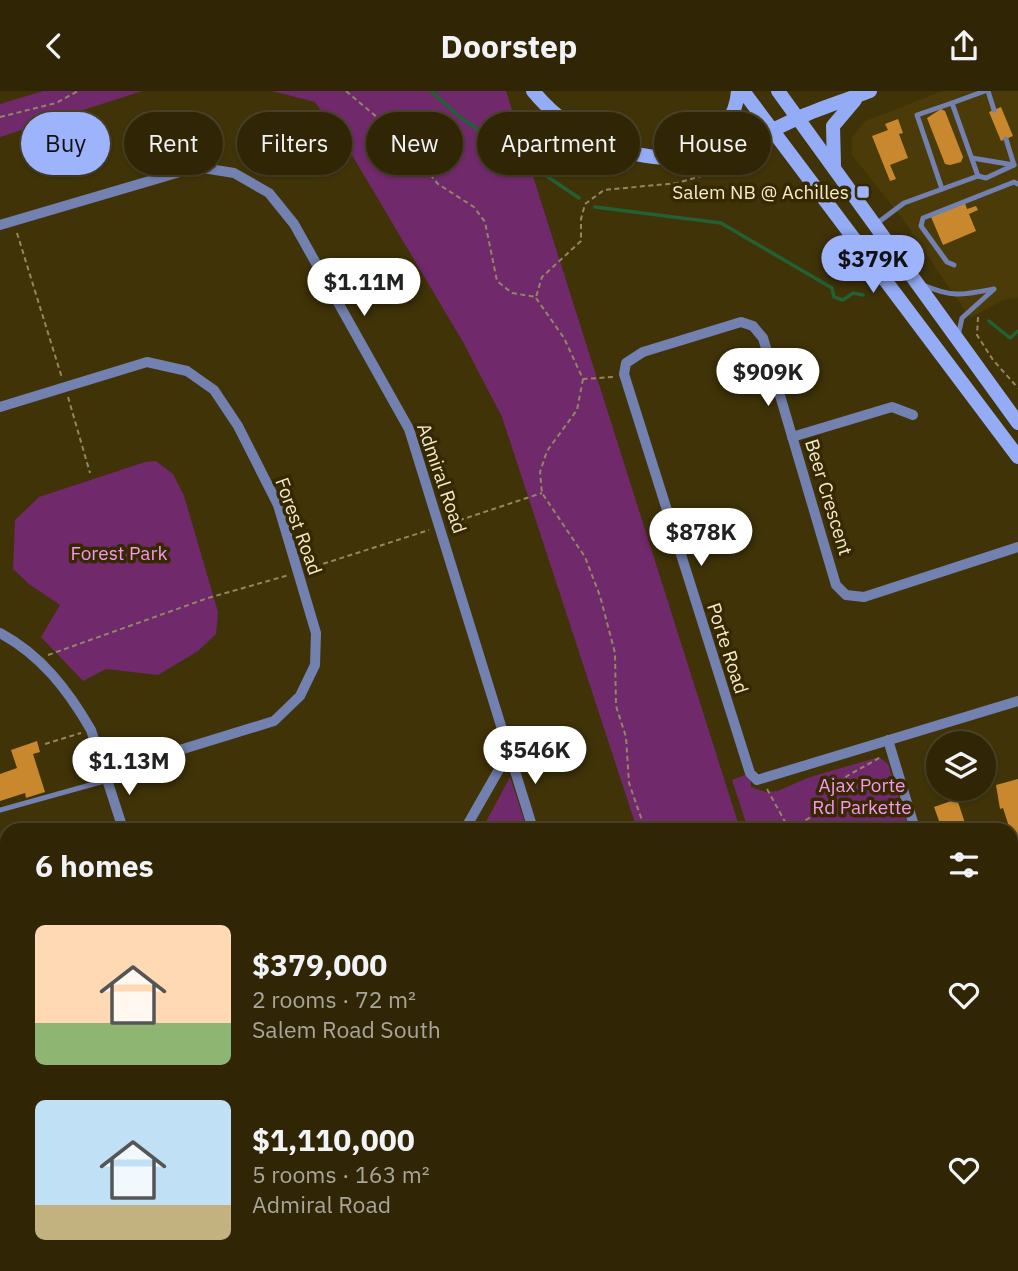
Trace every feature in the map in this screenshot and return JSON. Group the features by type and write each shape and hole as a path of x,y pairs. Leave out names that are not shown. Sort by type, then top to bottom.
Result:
{"main road":[{"path":"533,91 544,105 575,129 617,149 654,158"},
{"path":"736,112 740,91"},
{"path":"740,91 757,112"},
{"path":"778,91 1018,423"},
{"path":"866,93 771,130 1018,457"},
{"path":"834,167 833,127 840,114 866,93"}],"street":[{"name":"Admiral Road","path":"0,225 197,167 234,173 270,193 294,224 409,429 531,823"},
{"name":"Beer Crescent","path":"626,363 643,352 741,322 752,326 763,338 836,585 846,595 864,597 1018,547"},
{"name":"Forest Road","path":"0,407 147,362 187,371 214,390 239,426 278,505 316,633 315,665 300,696 290,709 274,721 106,776"},
{"name":"Porte Road","path":"626,363 624,374 750,773 757,780 888,740"},
{"path":"792,437 892,407 913,415"},
{"path":"0,633 37,658 58,680 91,730 121,823"},
{"path":"913,823 888,740 1018,701"},
{"path":"469,823 509,752"}],"lane":[{"path":"942,189 917,115 986,91 994,110"},
{"path":"952,103 978,176"},
{"path":"950,123 958,120"},
{"path":"923,132 931,129"},
{"path":"1006,139 1014,165"},
{"path":"959,146 967,144"},
{"path":"931,156 940,153"},
{"path":"972,158 1014,165"},
{"path":"876,224 904,202 978,176 986,178 1014,165"},
{"path":"954,265 947,262 921,226 923,218 1014,182 1018,184"},
{"path":"917,283 946,295 994,289 962,318 958,339"},
{"path":"0,810 106,776"}],"path":[{"path":"0,117 55,103 78,91"},
{"path":"346,91 397,134 438,184 474,207 485,222 497,281 512,293 536,297 564,338 583,380 577,410 547,451 540,472 541,492 585,557 600,596 615,653 616,706 626,737 629,783 643,823"},
{"path":"536,297 542,277 580,241 580,219 585,204 604,190 677,183 750,162 773,150"},
{"path":"13,221 90,473"},
{"path":"971,309 979,319 977,335 993,360 1018,389"},
{"path":"583,380 613,377"},
{"path":"37,658 208,598 440,527 541,492"},
{"path":"45,744 91,730"},
{"path":"800,823 821,811 847,776 878,758 892,754"},
{"path":"766,788 786,823"}],"shaded area":[{"path":"943,91 1018,91 1018,298 1005,299 970,318 902,218 852,155 852,138 865,121"}],"green space":[{"path":"43,91 142,91 77,112 21,112 21,130 0,137 0,104"},
{"path":"272,91 506,91 513,112 477,112 477,175 533,175 738,823 635,823 502,417 463,342 352,155 352,112 322,112 315,102"},
{"name":"Forest Park","path":"156,461 173,474 184,496 218,612 216,634 198,651 158,675 106,669 83,681 41,637 60,605 29,584 13,569 15,520 39,497 145,462"},
{"name":"Ajax Porte Rd Parkette","path":"879,757 888,764 907,823 746,823 732,780 750,773 751,787 766,792 778,791 807,778"},
{"path":"510,777 525,823 485,823"}],"building":[{"path":"1001,107 1013,136 1001,141 989,112"},
{"path":"941,109 945,111 963,157 961,162 950,165 945,164 927,118"},
{"path":"898,119 903,133 899,134 908,158 890,165 896,179 890,181 872,136 888,130 885,124"},
{"path":"965,203 967,209 976,206 978,210 969,214 976,231 943,245 931,217"},
{"path":"37,741 40,752 33,754 45,792 26,798 25,793 0,801 0,774 17,768 11,750"},
{"path":"1018,779 1018,823 1008,823 1003,808 1000,809 996,785"},
{"path":"958,801 965,823 940,823 934,807"}],"waterway":[{"path":"431,91 461,118 579,198"},
{"path":"595,207 721,223 832,288 834,297 843,300 853,293 863,295"},
{"path":"989,321 1010,338 1018,331"}],"place":[{"name":"Salem NB @ Achilles","path":"863,192"}]}
